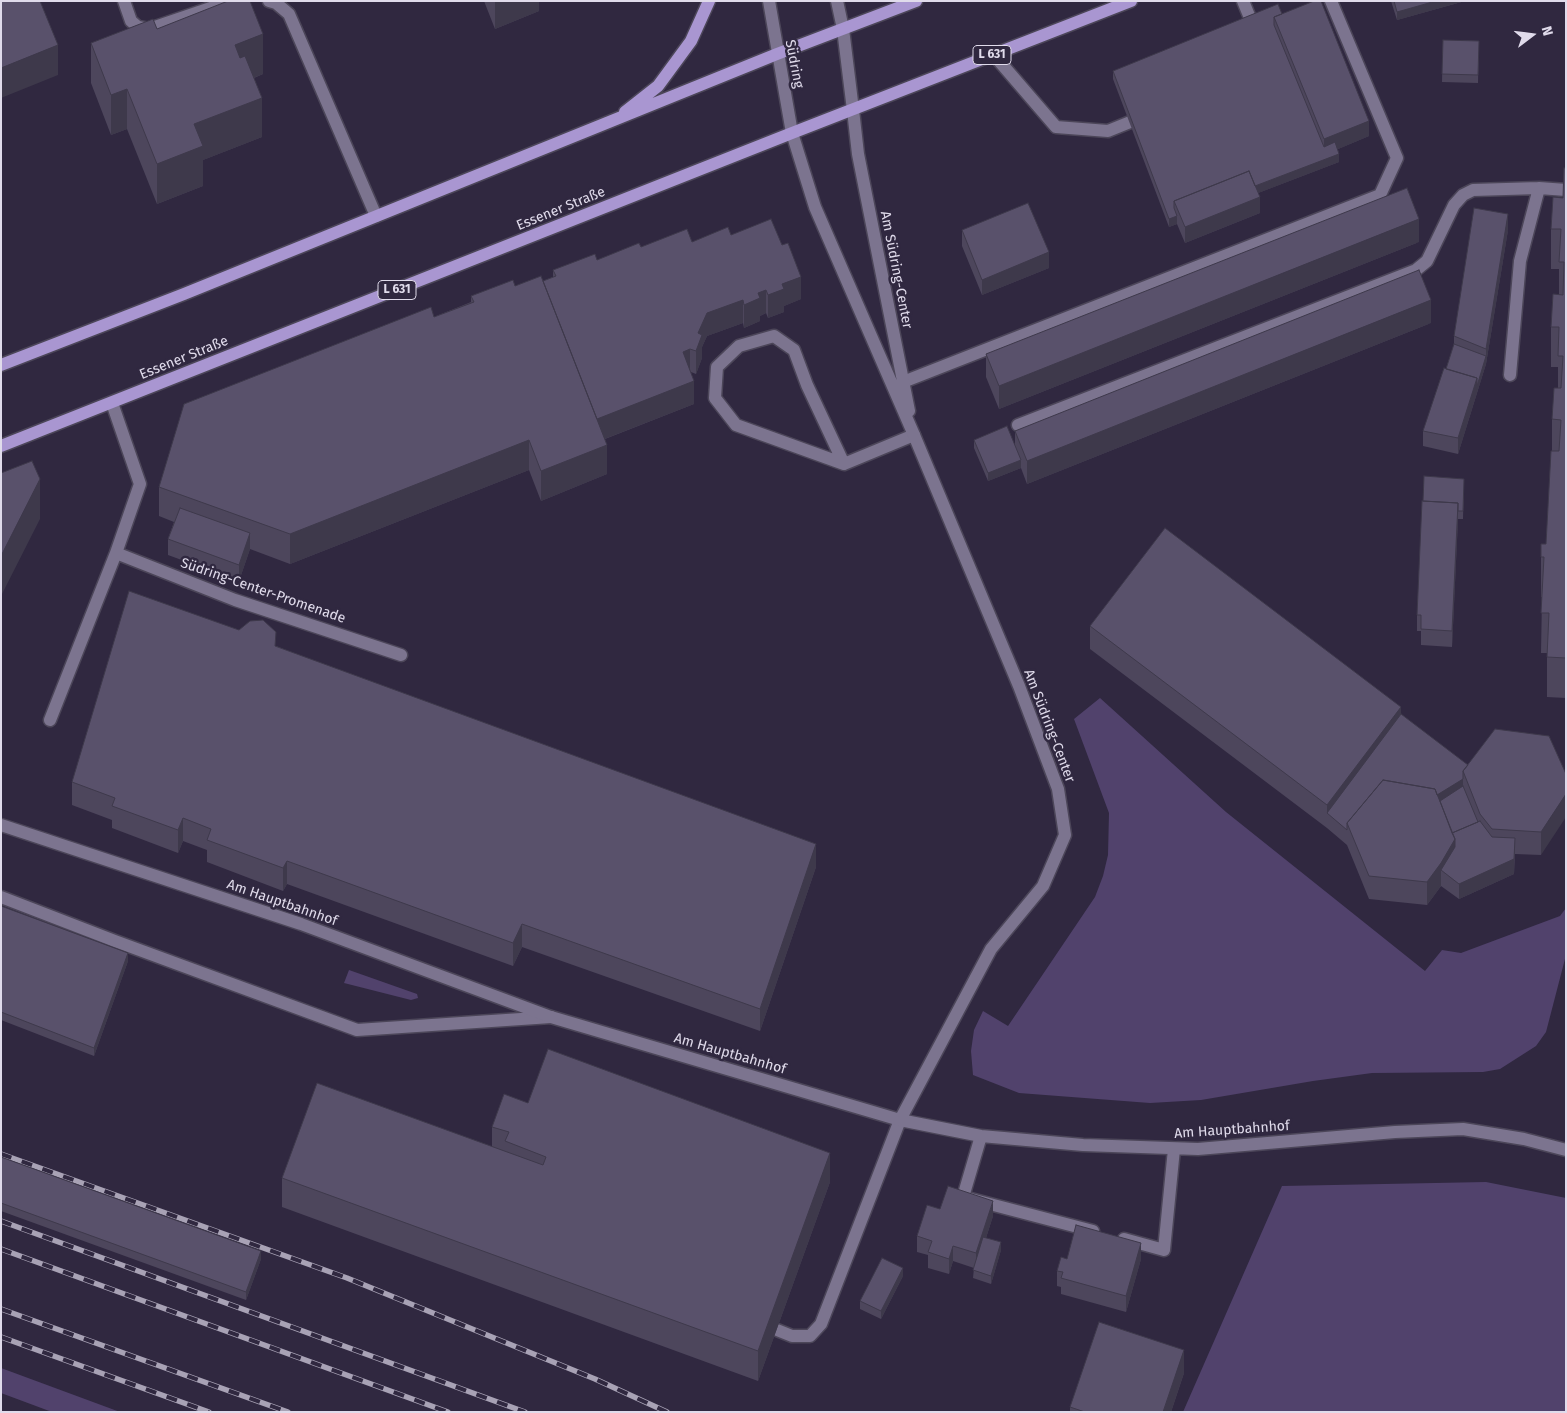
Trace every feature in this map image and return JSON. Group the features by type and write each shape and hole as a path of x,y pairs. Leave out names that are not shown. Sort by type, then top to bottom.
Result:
{"main road":[{"path":"613,121 658,86 691,41 709,1"},
{"path":"1,365 777,54 916,1"},
{"name":"Essener Straße","path":"1,446 792,133 1132,1"}],"street":[{"path":"124,1 131,21 138,27 149,30 231,1"},
{"path":"268,1 276,3 289,14 376,216"},
{"name":"Südring","path":"768,1 792,133"},
{"path":"837,1 853,110"},
{"path":"1243,1 1258,38"},
{"path":"903,382 1380,195 1397,158 1331,1"},
{"path":"994,55 1056,127 1108,131 1153,113"},
{"name":"Am Südring-Center","path":"853,110 858,154 914,435"},
{"name":"Am Südring-Center","path":"792,133 815,207 914,435 1019,686 1058,790 1065,835 1043,886 991,949 900,1120"},
{"path":"1018,426 1416,270 1427,261 1454,205 1463,195 1473,190 1539,188 1566,190"},
{"path":"1510,375 1520,261 1539,188"},
{"path":"844,464 807,386 794,350 774,336 739,346 716,367 715,398 736,425 844,464 914,435"},
{"path":"50,720 116,553 140,484 112,403"},
{"name":"Südring-Center-Promenade","path":"116,553 235,600 401,655"},
{"name":"Am Hauptbahnhof","path":"1,825 300,924 551,1017 900,1120 981,1136 1083,1146 1198,1149 1395,1132 1463,1129 1566,1150"},
{"name":"Am Hauptbahnhof","path":"1,897 357,1030 551,1017"},
{"path":"777,1330 792,1336 810,1336 822,1324 900,1120"},
{"path":"981,1136 964,1197 1164,1250 1174,1149"}],"shaded area":[{"path":"1100,698 1226,812 1425,971 1442,950 1461,953 1560,916 1566,908 1566,955 1546,1032 1536,1046 1500,1069 1483,1072 1372,1073 1201,1100 1150,1103 1019,1093 973,1075 971,1051 974,1030 983,1011 1008,1026 1095,897 1103,876 1108,855 1109,813 1074,719"},
{"path":"349,970 417,994 418,998 411,1000 344,983"},
{"path":"1486,1182 1566,1198 1566,1412 1183,1412 1282,1186"},
{"path":"1,1368 120,1412 52,1412 1,1393"}],"building":[{"path":"1,1 40,1 58,45 1,68"},
{"path":"228,1 250,1 263,34 235,45 240,58 245,56 262,98 194,124 203,146 157,164 127,89 111,95 91,43 153,19 157,29"},
{"path":"1314,1 1321,1 1369,121 1324,139 1274,17"},
{"path":"1394,1 1436,1 1397,12"},
{"path":"1278,4 1282,14 1274,17 1274,25 1324,147 1335,142 1339,154 1255,186 1249,171 1174,201 1177,216 1169,219 1113,71"},
{"path":"1443,40 1479,41 1478,75 1442,74"},
{"path":"1564,168 1566,168 1566,658 1547,657 1549,613 1541,613 1544,557 1541,557 1541,544 1546,544 1551,451 1559,451 1561,420 1552,419 1554,388 1561,388 1563,356 1558,356 1559,327 1551,327 1553,294 1563,295 1564,262 1559,262 1561,229 1551,229 1553,197 1563,198"},
{"path":"1249,171 1260,197 1185,227 1174,201"},
{"path":"1407,188 1419,219 999,386 986,354"},
{"path":"1028,203 1049,252 982,280 962,230"},
{"path":"1474,208 1508,214 1486,349 1454,336"},
{"path":"771,219 782,245 788,243 801,277 782,284 784,289 768,295 766,290 758,293 760,298 744,305 743,300 707,313 698,333 702,335 696,351 690,349 683,352 694,381 597,419 543,281 556,276 553,270 595,254 597,260 639,243 641,247 687,229 692,242 728,227 731,235"},
{"path":"1419,270 1431,300 1027,461 1015,431"},
{"path":"541,276 607,445 541,471 529,440 290,534 159,487 184,404 431,307 434,317 474,302 471,296 513,280 515,286"},
{"path":"1454,344 1486,356 1477,386 1477,378 1446,369"},
{"path":"1444,368 1477,378 1458,438 1423,431"},
{"path":"1007,426 1021,460 988,473 974,440"},
{"path":"32,461 40,479 1,556 1,473"},
{"path":"1424,476 1464,479 1463,511 1458,511 1458,503 1423,501"},
{"path":"1422,501 1458,503 1452,631 1421,629 1421,615 1417,615"},
{"path":"180,508 250,533 239,565 168,539"},
{"path":"1165,528 1401,707 1327,805 1090,626"},
{"path":"129,591 239,630 250,621 263,620 276,632 275,646 816,844 760,1009 522,924 513,943 287,861 283,868 207,840 211,829 183,818 178,830 112,806 115,798 72,782"},
{"path":"1401,714 1468,765 1463,771 1463,779 1437,795 1435,789 1383,780 1347,823 1347,830 1327,813"},
{"path":"1495,729 1549,736 1566,774 1566,794 1541,832 1492,829 1480,814 1463,771"},
{"path":"1383,780 1435,789 1455,839 1427,882 1369,876 1347,823"},
{"path":"1463,786 1478,822 1452,833 1440,801"},
{"path":"1480,821 1492,837 1515,838 1514,859 1459,884 1441,870 1455,847 1455,839 1452,833"},
{"path":"1,906 128,953 94,1048 1,1012"},
{"path":"548,1049 830,1153 758,1351 282,1178 317,1083 543,1165 546,1157 505,1141 509,1132 492,1127 504,1094 528,1103"},
{"path":"1,1157 261,1251 246,1292 1,1203"},
{"path":"948,1186 993,1201 976,1253 953,1246 949,1259 928,1252 932,1241 917,1236 927,1205 940,1209"},
{"path":"1076,1225 1141,1243 1126,1296 1061,1278 1063,1272 1057,1271 1061,1257 1067,1259"},
{"path":"983,1237 1001,1242 991,1276 973,1270"},
{"path":"882,1258 903,1268 881,1311 860,1301"},
{"path":"1099,1322 1184,1350 1163,1412 1085,1412 1070,1407"}],"railway":[{"path":"1,1154 347,1278 595,1379 667,1412"},
{"path":"1,1221 525,1412"},
{"path":"1,1249 448,1412"},
{"path":"1,1309 288,1412"},
{"path":"1,1337 209,1412"}]}
